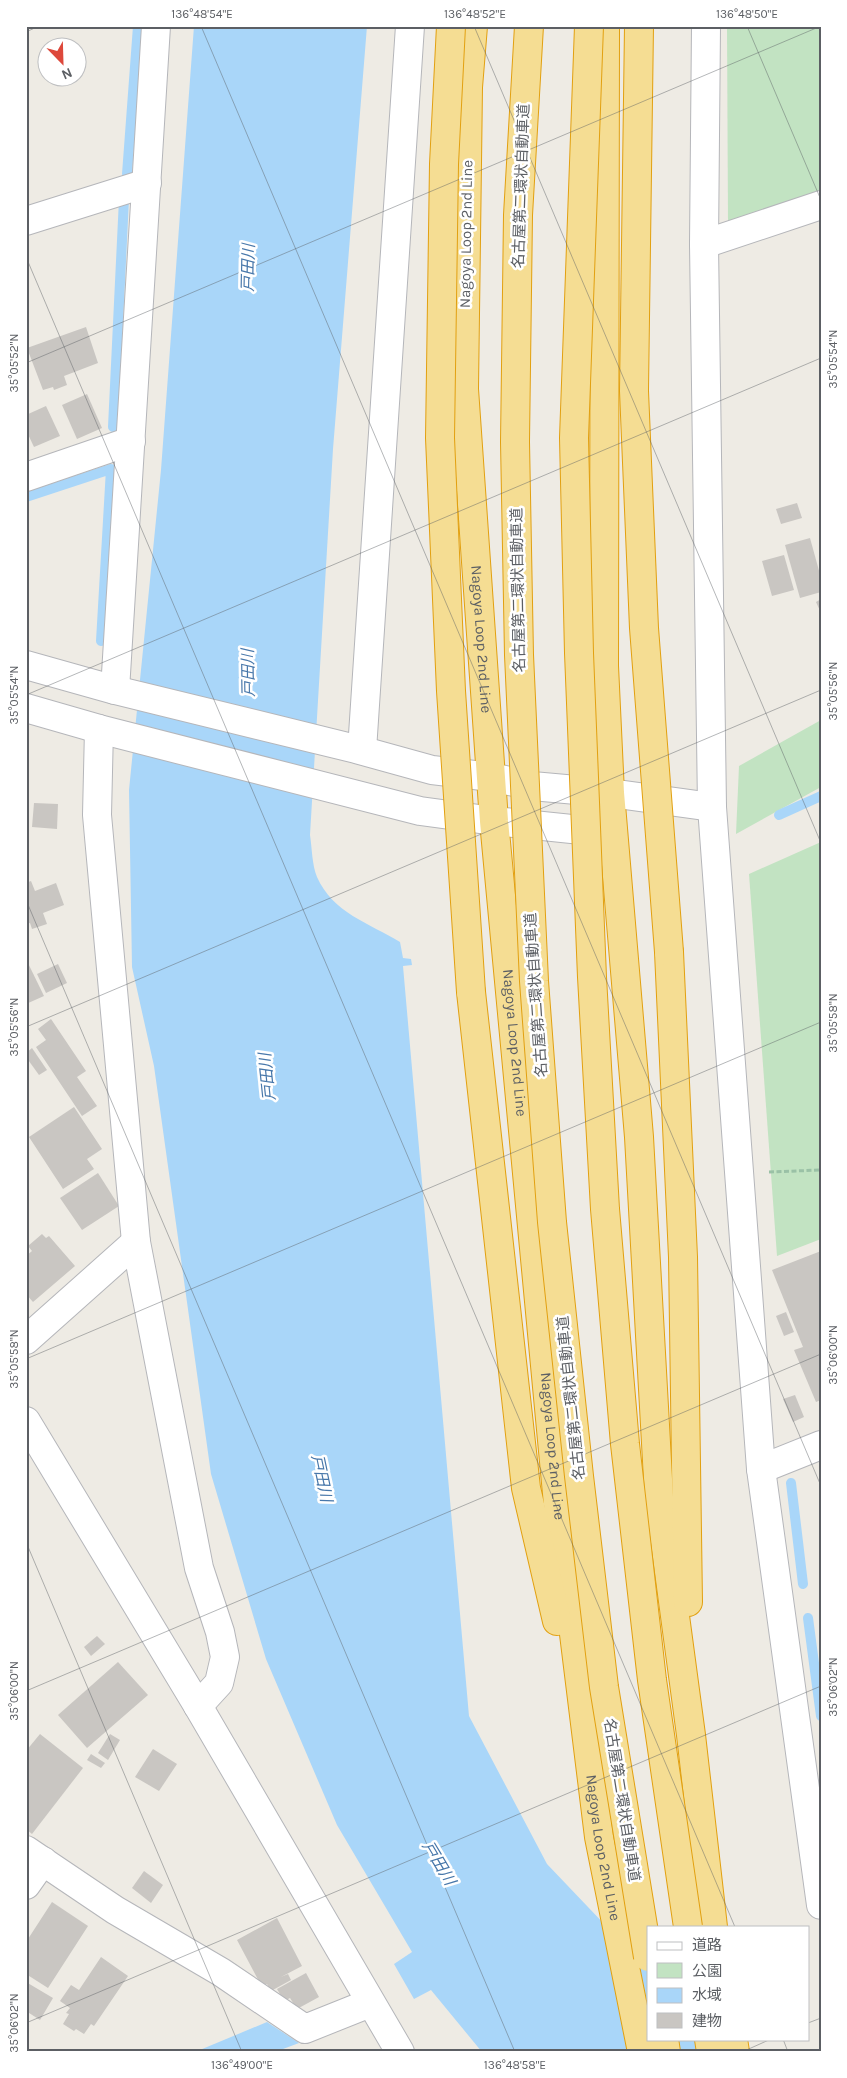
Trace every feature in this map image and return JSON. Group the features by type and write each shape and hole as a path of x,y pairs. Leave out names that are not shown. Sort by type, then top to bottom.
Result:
{"highway":[{"path":"452,26 444,164 440,438 452,691 471,992 526,1488 590,1764"},
{"name":"Nagoya Loop 2nd Line","path":"473,26 468,86 464,389 494,821 558,1504 599,1838 642,2052"},
{"name":"名古屋第二環状自動車道","path":"529,26 518,215 515,442 519,655 534,981 552,1222 579,1476 604,1687 647,1952"},
{"path":"589,26 574,438 579,653 592,977 606,1209 625,1444 652,1680 688,1926"},
{"path":"605,26 604,666 610,793 639,1137 659,1497 713,1926"},
{"path":"639,26 634,391 644,628 669,952 683,1257 690,1734"}],"street":[{"path":"115,690 156,26"},
{"path":"359,749 410,26"},
{"path":"706,26 704,244 712,807 761,1469 821,1905"},
{"path":"26,221 147,183"},
{"path":"704,244 821,205"},
{"path":"26,477 130,441"},
{"path":"26,665 115,690 359,749 432,770 491,777 532,786 610,793 712,807"},
{"path":"26,708 99,729 420,811 494,821 614,833"},
{"path":"99,729 97,815 136,1242 199,1568 220,1632 225,1657 219,1683 198,1706"},
{"path":"26,1340 136,1242"},
{"path":"26,1421 198,1706 400,2052"},
{"path":"761,1469 821,1445"},
{"path":"26,1885 35,1855 115,1910 221,1972 305,2029 370,2003"}],"path":[{"path":"739,1174 821,1170"}],"green space":[{"path":"727,26 821,26 821,192 728,223"},
{"path":"821,720 821,787 736,834 739,766"},
{"path":"821,842 821,1239 777,1256 749,874"}],"water":[{"name":"戸田川","path":"194,26 367,26 333,449 310,835 313,862 317,877 332,900 353,916 400,942 403,958 411,959 412,965 403,966 469,1716 547,1864 647,1969 647,2040 715,2040 726,2052 482,2052 431,1990 414,1999 394,1964 412,1952 337,1825 266,1659 211,1474 154,1066 132,967 129,790 161,470"},
{"path":"267,2022 299,2043 275,2052 195,2052"}],"building":[{"path":"86,327 98,363 64,376 67,385 54,390 53,387 43,390 27,348"},
{"path":"87,394 102,428 77,439 62,405"},
{"path":"46,406 60,436 34,447 26,430 26,415"},
{"path":"797,503 802,518 781,524 776,509"},
{"path":"810,538 821,578 821,592 800,598 785,545"},
{"path":"784,555 794,590 772,596 762,561"},
{"path":"821,599 821,613 816,602"},
{"path":"34,803 58,804 57,829 32,827"},
{"path":"31,881 35,891 56,883 64,905 43,913 47,924 32,929 30,923 26,924 26,883"},
{"path":"26,959 44,996 26,1004"},
{"path":"58,964 67,983 46,993 37,974"},
{"path":"51,1019 86,1071 77,1077 97,1106 82,1116 36,1047 46,1040 38,1029"},
{"path":"32,1048 47,1070 39,1075 26,1057 26,1053"},
{"path":"74,1107 102,1149 87,1159 94,1169 63,1189 29,1137"},
{"path":"98,1173 119,1206 82,1230 60,1198"},
{"path":"42,1234 46,1238 49,1236 75,1266 33,1302 26,1294 26,1256 32,1251 28,1246"},
{"path":"821,1251 821,1400 816,1402 794,1350 803,1347 772,1270"},
{"path":"786,1312 794,1332 784,1336 776,1316"},
{"path":"795,1395 804,1417 793,1422 783,1399"},
{"path":"97,1636 105,1644 91,1656 84,1647"},
{"path":"118,1662 148,1695 87,1748 58,1715"},
{"path":"40,1734 83,1768 32,1834 26,1829 26,1751"},
{"path":"110,1734 120,1740 108,1760 98,1753"},
{"path":"153,1749 177,1764 159,1791 135,1777"},
{"path":"91,1754 105,1763 101,1768 87,1760"},
{"path":"144,1871 163,1885 151,1903 132,1888"},
{"path":"52,1902 88,1926 48,1988 26,1974 26,1938 28,1939"},
{"path":"277,1918 302,1966 281,1977 288,1974 291,1980 271,1991 267,1984 262,1987 237,1940"},
{"path":"101,1957 128,1976 94,2026 91,2024 84,2034 76,2029 74,2031 63,2024 69,2014 66,2013 70,2008 60,2001 71,1985 79,1990"},
{"path":"306,1973 319,1997 297,2009 290,1998 284,2001 277,1989"},
{"path":"26,1982 53,1998 40,2020 26,2011"}],"waterway":[{"path":"127,174 138,26"},
{"path":"113,427 124,199"},
{"path":"26,497 111,469 101,641"},
{"path":"779,815 821,796"},
{"path":"791,1483 803,1584"},
{"path":"808,1618 821,1716"}]}
